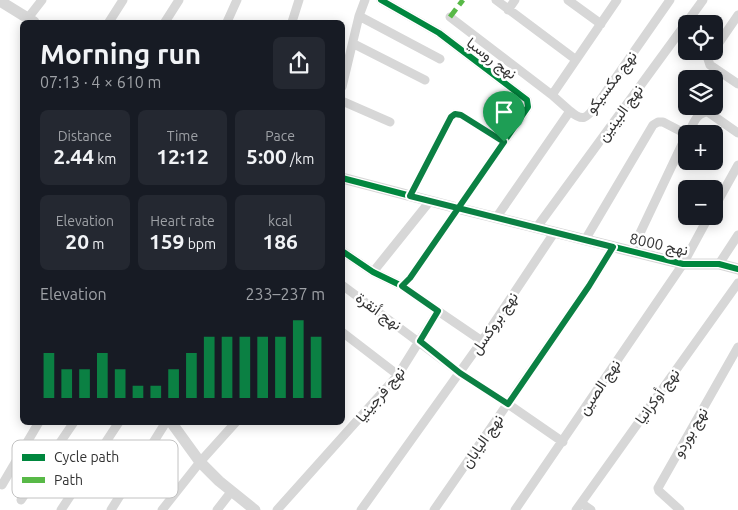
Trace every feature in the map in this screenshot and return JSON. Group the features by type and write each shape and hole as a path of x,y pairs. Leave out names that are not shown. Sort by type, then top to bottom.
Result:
{"street":[{"path":"0,1 31,20 42,0"},
{"path":"110,20 124,0"},
{"path":"167,20 179,0"},
{"path":"228,20 237,0"},
{"path":"293,20 299,0"},
{"path":"345,76 365,0"},
{"name":"نهج روسيا","path":"381,0 439,33 527,100 528,107 410,278 402,286"},
{"path":"496,0 575,59"},
{"path":"508,10 515,0"},
{"path":"568,0 601,24"},
{"path":"552,95 617,0"},
{"name":"نهج مكسيكو","path":"496,218 570,111 578,118 588,116 670,0"},
{"name":"نهج البينين","path":"538,227 703,0"},
{"path":"723,36 738,15"},
{"path":"360,16 440,59"},
{"path":"450,16 570,111"},
{"path":"354,44 425,80"},
{"path":"708,60 710,65 738,84"},
{"path":"345,102 390,122"},
{"path":"692,125 698,115 708,112 738,133"},
{"path":"410,196 451,117 455,114 461,115 504,142"},
{"path":"585,240 653,126 658,122 663,122 678,130"},
{"path":"632,250 678,154"},
{"path":"723,192 738,165"},
{"name":"نهج 8000","path":"345,180 683,264 719,264 738,268"},
{"path":"373,272 430,201"},
{"name":"نهج الصين","path":"515,510 683,264 704,225"},
{"name":"نهج بروكسل","path":"361,510 460,373 554,232"},
{"path":"719,264 738,235"},
{"name":"نهج اليابان","path":"434,510 589,286 613,247"},
{"path":"345,253 373,272 402,286 482,341"},
{"name":"نهج أوكرانيا","path":"578,506 738,283"},
{"name":"نهج أنقرة","path":"345,287 420,341 460,373 563,442"},
{"name":"نهج فرجينيا","path":"277,510 398,375 438,311"},
{"path":"345,334 398,375"},
{"name":"نهج بوردو","path":"680,510 659,492 658,488 738,348"},
{"path":"28,440 37,425"},
{"path":"62,440 72,425"},
{"path":"107,440 117,425"},
{"path":"155,440 164,425"},
{"path":"173,425 200,462 231,492 255,510"},
{"path":"178,490 233,425"},
{"path":"2,485 12,468"},
{"path":"217,510 231,492"},
{"path":"62,510 70,498"},
{"path":"111,510 118,498"},
{"path":"162,510 172,498"},
{"path":"578,506 591,510"}],"marked path":[{"path":"450,17 463,0"}],"cycle path":[{"path":"345,253 373,272 402,286 410,278 528,107 527,100 439,33 381,0"},
{"path":"345,179 683,264 719,264 738,269"}],"route":[{"path":"504,142 457,208 410,278 402,286 438,311 420,341 460,373 508,404 589,286 613,247 538,227 496,218 457,208 430,201 410,196 451,117 455,114 461,115 504,142"}]}
